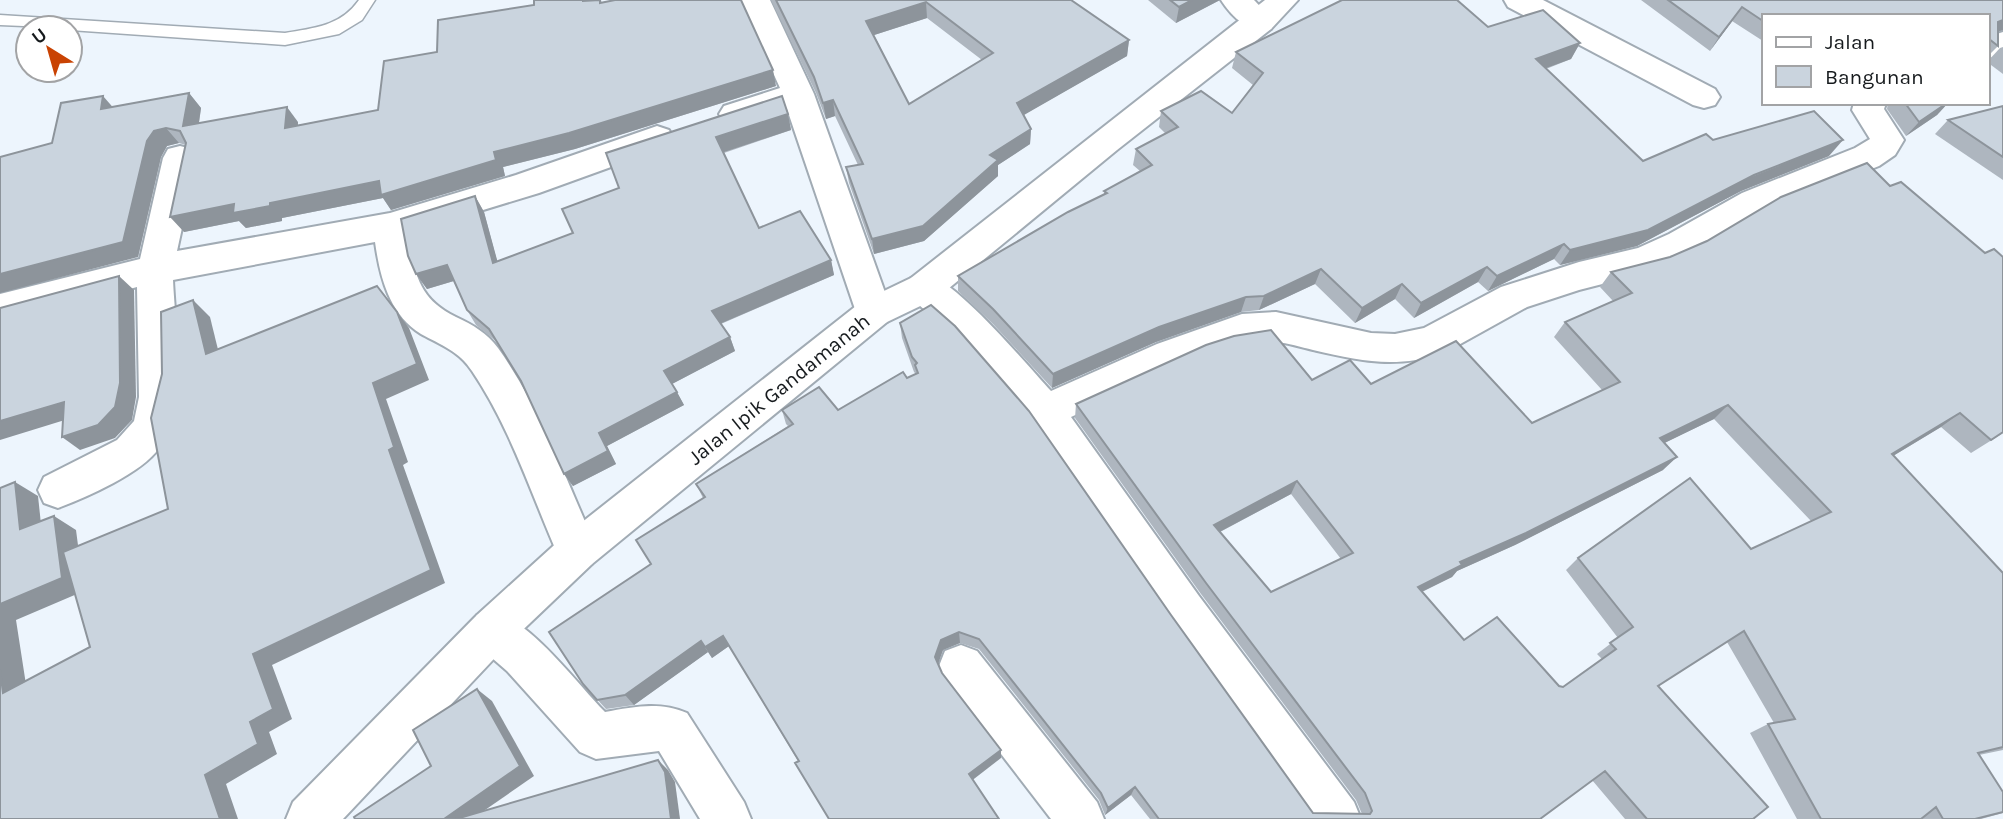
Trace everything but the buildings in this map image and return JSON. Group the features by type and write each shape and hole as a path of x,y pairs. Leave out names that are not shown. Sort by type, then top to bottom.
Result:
{"street":[{"path":"755,0 798,94 874,312"},
{"path":"1519,0 1703,97"},
{"name":"Jalan Ipik Gandamanah","path":"310,819 492,630 577,551 874,312 924,288 1105,142 1260,7"},
{"path":"0,309 155,269 390,226 527,184 597,157 798,94"},
{"path":"1045,411 1170,355 1242,329 1276,327 1371,348 1395,349 1431,342 1514,297 1579,276 1645,260 1681,244 1754,202 1867,157 1883,147 1888,140 1868,110 1869,105"},
{"path":"58,490 131,452 146,436 153,422 158,397 155,269 180,158"},
{"path":"390,226 399,287 409,304 432,322 469,339 484,357 505,392 577,551"},
{"path":"924,288 971,328 1045,411 1184,610 1337,819"},
{"path":"492,630 522,656 596,736 646,728 671,729 727,819"},
{"path":"961,666 1080,819"}],"lane":[{"path":"0,20 285,39 333,30 356,16 367,0"}]}
